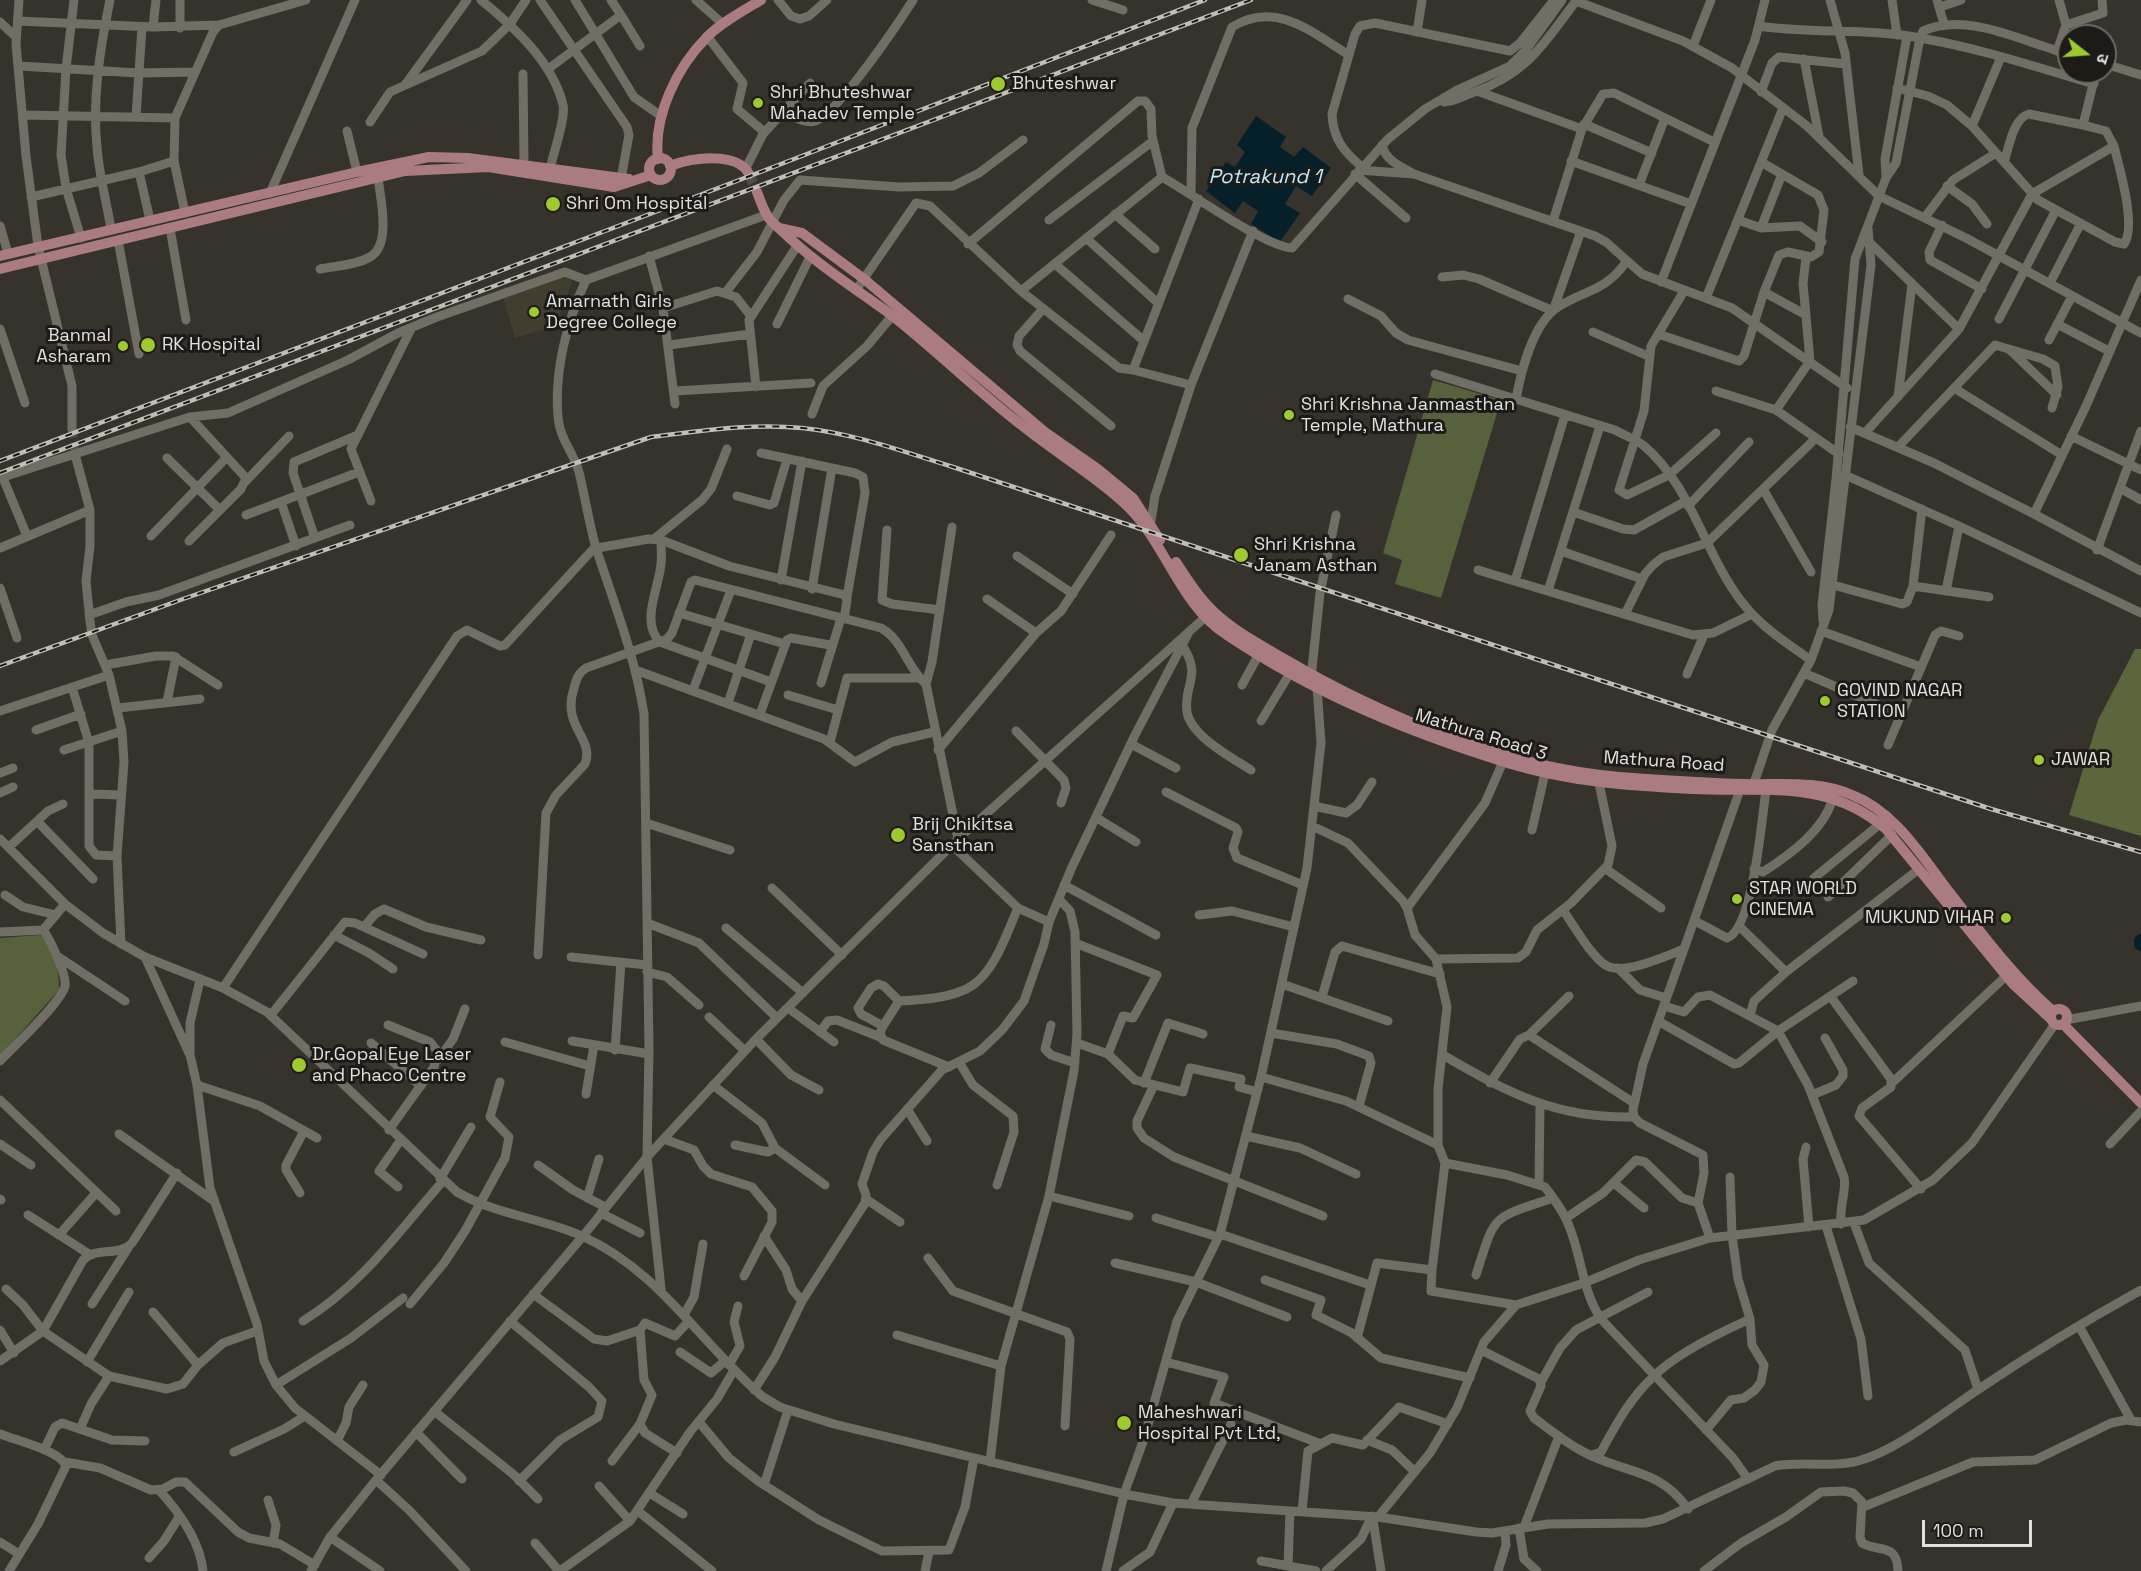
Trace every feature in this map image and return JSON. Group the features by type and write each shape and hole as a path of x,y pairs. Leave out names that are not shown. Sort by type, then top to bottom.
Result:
{"main road":[{"path":"658,159 656,141 661,116 681,71 707,36 761,0"},
{"path":"4,255 404,161 447,156 636,180"},
{"path":"651,175 650,166 658,159 663,159 670,166"},
{"path":"670,166 680,162 713,159 729,161 748,171"},
{"path":"651,175 665,179 669,176 670,166"},
{"path":"0,269 378,177 432,168 488,167 614,187 651,175"},
{"path":"757,192 772,222 797,246 892,316 1019,424 1092,477 1135,513 1182,585 1209,614 1249,638 1312,683"},
{"path":"772,222 802,233 864,279 1045,432 1133,498 1151,521 1209,614"},
{"name":"Mathura Road 3","path":"1209,614 1223,634 1290,673 1397,726 1504,758 1545,773 1599,783 1747,788"},
{"name":"Mathura Road","path":"1504,758 1597,774 1798,791 1833,798 1868,813 1892,835 1975,932 2141,1103"},
{"name":"Mathura Road","path":"1747,788 1796,782 1826,787 1871,804 1903,833 2007,976 2028,1000 2059,1019"}],"street":[{"path":"19,0 16,37 31,197 41,258 70,376 73,395 72,429"},
{"path":"74,0 66,69 61,155 66,188 81,238"},
{"path":"110,0 99,70 95,116 97,150 111,230"},
{"path":"153,27 156,0"},
{"path":"180,0 180,28"},
{"path":"18,21 180,28 219,25 306,0"},
{"path":"270,194 356,0"},
{"path":"405,85 467,0"},
{"path":"482,0 510,24 548,69 564,107 550,169"},
{"path":"370,122 390,92 473,57 510,24 526,0"},
{"path":"540,0 576,49 627,127 629,135 621,179"},
{"path":"575,0 634,97 661,116"},
{"path":"611,0 640,46"},
{"path":"696,0 723,24"},
{"path":"778,0 791,15 800,19 809,16 827,0"},
{"path":"785,112 805,121 816,121 829,111 887,42 913,0"},
{"path":"1092,0 1123,10"},
{"path":"1417,32 1422,0"},
{"path":"1406,218 1359,170 1340,145 1333,126 1332,114 1355,34 1360,26 1366,24 1417,32 1510,51 1520,44 1554,0"},
{"path":"968,244 1138,100 1145,101 1151,109 1153,141 1162,177 1283,248 1292,248 1382,145 1404,125 1438,101 1457,90 1499,73 1518,59 1562,0"},
{"path":"1438,101 1448,102 1501,82 1527,64 1577,0 1693,46 1732,68 1819,137 1879,196 1942,225 2141,333"},
{"path":"1693,46 1711,0"},
{"path":"1661,282 1759,26 1765,0"},
{"path":"1830,0 1840,29 1846,64 1859,175"},
{"path":"1886,178 1885,159 1897,88 1902,35 1892,0"},
{"path":"1944,24 1939,3 1961,0"},
{"path":"2059,0 2066,24"},
{"path":"2069,24 2103,13 2102,0"},
{"path":"1191,193 1192,128 1232,27 1263,13 1273,13 1295,22 1349,55"},
{"path":"548,69 621,15"},
{"path":"0,22 16,37"},
{"path":"1634,1117 1634,1103 1643,1064 1695,921 1772,730 1811,660 1821,631 1839,454 1855,259 1886,178 1896,163 1920,38 1923,31 1944,24 1996,32 2056,51"},
{"path":"185,213 174,161 175,118 193,72 213,32 219,25"},
{"path":"1759,26 1782,29 1840,29 1902,35 2001,57 2057,73"},
{"path":"136,117 142,27"},
{"path":"707,36 743,83 737,109 762,130 763,134"},
{"path":"1761,92 1775,59 1784,56 1846,64"},
{"path":"1972,126 2001,57"},
{"path":"1804,59 1819,137"},
{"path":"20,66 139,73 193,72"},
{"path":"2117,68 2141,75"},
{"path":"523,74 524,164"},
{"path":"748,171 763,134 810,83"},
{"path":"2083,125 2094,84"},
{"path":"1897,88 1928,96 1947,105 1972,126 2032,194 2056,210 2115,242 2124,244 2127,241 2126,198 2114,146 2106,131 2029,114 2023,115 2018,121 2004,162"},
{"path":"1477,91 1652,153"},
{"path":"1553,221 1583,127 1603,94 1608,92 1714,142"},
{"path":"1706,298 1783,108"},
{"path":"24,115 175,118"},
{"path":"1639,185 1665,118"},
{"path":"347,131 357,172"},
{"path":"726,292 758,252 784,200 800,180 899,187 953,186 980,173 1023,140"},
{"path":"1049,220 1153,141"},
{"path":"1382,145 1383,152 1393,162 1414,174 1581,231 1606,242 1642,274 1732,308 1854,393"},
{"path":"1865,433 1959,329 2032,194 2114,146"},
{"path":"1925,217 1947,186 1996,153"},
{"path":"31,197 139,172 174,161"},
{"path":"1571,161 1691,204"},
{"path":"1658,334 1739,360 1744,356 1764,292 1779,255 1788,252 1806,258 1816,256 1822,242 1822,203 1812,190 1761,162"},
{"path":"1359,170 1414,174"},
{"path":"139,172 150,220"},
{"path":"1761,228 1782,174"},
{"path":"320,269 369,258 379,249 383,226 378,177"},
{"path":"1021,291 1162,177"},
{"path":"1947,186 1976,208 1987,224"},
{"path":"1133,370 1199,199"},
{"path":"856,290 916,203 930,206 968,244 1021,291 1119,368 1191,385"},
{"path":"1999,320 2056,210"},
{"path":"1115,214 1155,249"},
{"path":"1738,220 1761,228 1795,225 1822,242"},
{"path":"27,536 1,478 190,417 228,413 348,360 412,327 565,272 586,280 648,256 772,222"},
{"path":"2050,283 2081,223"},
{"path":"1942,225 1929,252 1930,260 1982,289"},
{"path":"0,226 4,255"},
{"path":"1823,621 1829,609 1833,585 1870,265 1868,227"},
{"path":"170,228 186,320"},
{"path":"1151,521 1155,496 1191,385 1253,231"},
{"path":"1516,399 1528,352 1553,311 1581,231"},
{"path":"1086,238 1158,303"},
{"path":"118,240 139,354"},
{"path":"1870,243 1959,329"},
{"path":"756,387 750,315 797,246"},
{"path":"648,256 663,308 675,404"},
{"path":"777,324 810,257"},
{"path":"1776,410 1810,361 1803,283 1806,258"},
{"path":"1553,311 1612,280 1626,262"},
{"path":"1055,264 1144,341"},
{"path":"1442,278 1463,275 1479,279 1553,311"},
{"path":"586,280 564,345 558,418 561,434 578,468 596,547 638,671 644,714 649,1054 647,1157 661,1289"},
{"path":"2034,514 2141,280"},
{"path":"1898,397 1912,284"},
{"path":"663,308 717,291 736,297 750,315"},
{"path":"1684,291 1658,334 1648,356 1644,411 1619,486 1622,494 1627,495 1669,475 1716,433"},
{"path":"1764,292 1806,315"},
{"path":"2049,340 2072,296"},
{"path":"1348,299 1381,315 1396,333 1408,340 1522,371"},
{"path":"1043,309 1019,336 1017,345 1020,351 1111,426"},
{"path":"812,414 823,386 867,346 892,316"},
{"path":"2057,324 2109,351"},
{"path":"371,501 351,449 412,327"},
{"path":"0,328 25,403"},
{"path":"1593,332 1648,356"},
{"path":"669,345 750,334"},
{"path":"1898,447 1995,345 2007,347 2055,366 2058,371 2056,395 2052,408"},
{"path":"2007,347 2056,395"},
{"path":"1435,374 1600,426 1635,441 1661,463 1669,475 1687,503 1740,600 1752,614 1784,642 1811,660"},
{"path":"675,391 811,383"},
{"path":"1954,388 2062,455"},
{"path":"1716,391 1776,410 1839,454"},
{"path":"1515,581 1565,415"},
{"path":"190,417 243,474 245,482"},
{"path":"1548,591 1600,426"},
{"path":"1850,427 1898,447 2034,514 2097,550 2141,571"},
{"path":"2097,550 2141,432"},
{"path":"315,538 293,473 294,462 358,435"},
{"path":"189,541 289,436"},
{"path":"2071,436 2141,470"},
{"path":"1625,615 1642,579 1653,565 1663,557 1707,543 1816,438"},
{"path":"1573,512 1623,529 1634,530 1687,503 1749,442"},
{"path":"658,540 707,494 727,449"},
{"path":"761,453 860,475 865,483 847,597 842,619 830,645 821,683"},
{"path":"151,536 227,457"},
{"path":"76,458 90,510 90,546 86,581 92,635 109,675 122,731 117,856 121,944"},
{"path":"167,458 219,510"},
{"path":"737,496 770,505 774,503 787,459"},
{"path":"781,580 802,461"},
{"path":"812,589 832,468"},
{"path":"246,515 359,472"},
{"path":"1845,475 1959,526 2141,614"},
{"path":"2120,488 2141,500"},
{"path":"1763,489 1811,572"},
{"path":"281,502 296,546"},
{"path":"1833,585 1902,604 1911,599 1922,509"},
{"path":"0,548 90,510"},
{"path":"1106,1571 1124,1494 1177,1321 1219,1235 1262,1077 1304,885 1321,743 1312,683 1320,593 1336,515"},
{"path":"89,615 126,602 159,595 246,561 296,546 350,525"},
{"path":"1946,591 1959,526"},
{"path":"952,527 940,610 922,681 938,750 955,842 1018,908 1049,922"},
{"path":"887,530 882,600 892,604 940,610"},
{"path":"938,750 1036,633 1047,625 1073,594 1110,536"},
{"path":"658,540 661,565 653,598 651,626 654,636 660,642 771,681"},
{"path":"223,988 457,636 467,630 500,646 506,645 596,547 658,540 729,566 847,597"},
{"path":"1561,551 1642,579"},
{"path":"1017,556 1073,594"},
{"path":"1478,570 1694,635 1704,635 1752,614"},
{"path":"538,955 546,813 556,795 585,764 587,758 586,745 572,718 570,700 581,671 660,642 672,633 691,582 695,580 887,631 903,651 913,672 922,681"},
{"path":"1913,586 1989,597"},
{"path":"0,588 17,638"},
{"path":"693,690 731,590"},
{"path":"987,599 1036,633"},
{"path":"679,613 785,644"},
{"path":"0,1434 44,1450 65,1462 94,1467 151,1490 159,1490 176,1482 185,1482 238,1532 249,1538 273,1543 313,1568 330,1537 416,1432 583,1236 647,1157 756,1039 955,842 1209,614"},
{"path":"900,1222 866,1199 862,1184 876,1146 942,1070 980,1051 1015,1015 1029,988 1049,922 1064,885 1131,744 1192,627"},
{"path":"1821,631 1921,667"},
{"path":"1888,745 1937,632 1959,636"},
{"path":"728,703 752,634"},
{"path":"1687,674 1704,635"},
{"path":"760,714 785,644 791,638 830,645"},
{"path":"1182,645 1191,664 1192,684 1187,710 1190,718 1214,746 1251,770"},
{"path":"1242,685 1258,654"},
{"path":"105,665 165,655 176,657 218,685"},
{"path":"167,702 176,657"},
{"path":"638,671 760,714 830,742 855,762 892,742 934,732"},
{"path":"1261,721 1290,673"},
{"path":"1804,673 1901,715"},
{"path":"0,711 109,675"},
{"path":"830,742 847,678 922,681"},
{"path":"72,687 89,743 91,794 88,840 91,850 96,855 117,856"},
{"path":"788,695 838,710"},
{"path":"118,708 200,699"},
{"path":"36,730 81,714"},
{"path":"64,750 122,731"},
{"path":"1016,731 1046,759 1064,780 1066,788 1061,803"},
{"path":"1131,744 1176,768"},
{"path":"1407,908 1485,803 1504,758"},
{"path":"0,773 13,768"},
{"path":"1532,830 1545,773"},
{"path":"1314,806 1346,813 1357,805 1372,782"},
{"path":"1436,959 1518,958 1526,952 1537,930 1563,910 1606,869 1612,846 1599,783"},
{"path":"0,793 13,787"},
{"path":"1695,921 1727,938 1734,934 1739,926 1750,896 1766,790"},
{"path":"1166,792 1236,828 1238,832 1233,848 1237,858 1304,885"},
{"path":"91,794 121,795"},
{"path":"1754,869 1763,872 1774,865 1821,824 1833,798"},
{"path":"9,847 48,811 63,804"},
{"path":"1097,818 1136,842"},
{"path":"36,821 93,879"},
{"path":"646,823 730,850"},
{"path":"1814,878 1880,824"},
{"path":"1312,826 1348,843 1407,908 1415,935 1436,959 1440,974 1447,1007 1438,1089 1438,1145 1445,1163 1431,1291 1516,1305"},
{"path":"1828,897 1892,835"},
{"path":"1,840 65,904 121,944 145,957 250,1000 271,1015 400,1141 457,1192 479,1203 583,1236 633,1268 661,1289 729,1365 763,1397 788,1410 865,1432 1124,1494 1173,1503 1375,1517 1476,1532 1645,1523 1688,1509 1775,1466 1791,1463 1856,1462 1869,1457 1929,1423 1978,1389 2141,1290"},
{"path":"1606,869 1660,908"},
{"path":"1750,1015 1754,1001 1786,972 1919,869"},
{"path":"1064,885 1156,935"},
{"path":"772,888 842,955"},
{"path":"6,895 23,907 56,915"},
{"path":"990,1462 1001,1366 1049,1196 1075,1063 1077,1043 1075,943 1070,911 1059,899"},
{"path":"0,933 43,930 65,904"},
{"path":"899,1001 958,992 972,986 991,963 1018,908"},
{"path":"364,927 375,914 384,909 426,927 481,940"},
{"path":"1563,910 1600,961 1617,968 1640,990 1665,1002 1679,1012 1684,1012 1698,998 1710,995 1778,1031 1812,1095 1846,1183 1840,1210 1841,1224"},
{"path":"1199,915 1232,911 1294,927"},
{"path":"271,1015 345,922 364,927 423,954"},
{"path":"647,923 699,944 777,1018"},
{"path":"1739,926 1786,972"},
{"path":"726,928 803,993"},
{"path":"0,1061 54,1002 65,986 64,974 49,938 43,930"},
{"path":"334,935 369,952 393,969"},
{"path":"1075,943 1157,975 1133,1018 1123,1016 1108,1054"},
{"path":"1322,997 1335,952 1342,946 1440,974"},
{"path":"1617,968 1644,963 1684,950"},
{"path":"55,955 125,1000"},
{"path":"145,957 190,1055 197,1085 202,1142 214,1201 257,1324 264,1361 276,1384 284,1396 304,1416 337,1441 378,1478 466,1571"},
{"path":"572,957 621,962 647,969 667,977 699,1005"},
{"path":"615,1050 621,962"},
{"path":"1920,1189 1859,1116 1862,1108 1888,1090 1892,1083 2007,976"},
{"path":"190,1055 190,1023 200,980"},
{"path":"1658,1021 1734,1064 1778,1031 1853,981"},
{"path":"884,1026 861,1014 859,1004 871,988 878,984 884,986 899,1001"},
{"path":"1282,984 1388,1021"},
{"path":"1490,1083 1520,1039 1529,1035 1569,996"},
{"path":"1831,997 1892,1083"},
{"path":"1326,1571 1361,1539 1375,1517 1415,1472 1448,1424 1481,1350 1494,1328 1516,1305 1639,1260 1710,1238 1854,1223 1920,1189 1933,1180 1972,1143 2059,1019 2141,999"},
{"path":"880,1037 899,1001"},
{"path":"2059,1019 2141,1006"},
{"path":"788,1008 834,1042"},
{"path":"389,1130 451,1044 465,1009"},
{"path":"709,1017 745,1051"},
{"path":"820,1032 828,1022 837,1020 949,1067"},
{"path":"1203,1034 1168,1023 1137,1121 1139,1133 1173,1157 1323,1216"},
{"path":"388,1025 434,1044 438,1052 437,1062"},
{"path":"1051,1026 1045,1049 1051,1054 1075,1063"},
{"path":"1271,1033 1337,1044 1369,1056 1371,1063 1359,1106"},
{"path":"1529,1035 1634,1103"},
{"path":"1812,1095 1836,1085 1843,1076 1843,1070 1825,1038"},
{"path":"756,1039 791,1075 819,1090"},
{"path":"572,1041 649,1054"},
{"path":"505,1042 590,1066"},
{"path":"371,1043 421,1086"},
{"path":"1077,1043 1108,1054 1135,1080 1149,1084 1183,1092 1190,1068 1241,1079 1239,1087 1254,1091"},
{"path":"586,1094 594,1045"},
{"path":"1443,1055 1490,1083 1540,1105 1585,1115 1634,1117 1661,1136 1703,1155 1704,1173 1698,1203 1710,1238"},
{"path":"959,1062 972,1085 1013,1116 1014,1132 997,1185"},
{"path":"1262,1077 1359,1106 1388,1123 1438,1145"},
{"path":"276,1384 406,1301 444,1263 505,1158 510,1143 509,1137 490,1117 500,1082"},
{"path":"197,1085 260,1106 317,1138"},
{"path":"713,1085 762,1123 775,1148 825,1185"},
{"path":"0,1100 116,1211"},
{"path":"1539,1183 1540,1105"},
{"path":"908,1109 927,1141"},
{"path":"2110,1144 2141,1111"},
{"path":"303,1321 329,1305 384,1253 441,1180 471,1127"},
{"path":"300,1194 286,1170 286,1165 304,1131"},
{"path":"119,1134 214,1201"},
{"path":"1246,1136 1300,1148 1356,1174"},
{"path":"664,1139 694,1150 703,1166 711,1174 752,1187 773,1217 744,1276"},
{"path":"398,1187 379,1171 400,1141"},
{"path":"0,1144 31,1165"},
{"path":"735,1145 768,1152 775,1148"},
{"path":"1806,1147 1803,1159 1809,1227"},
{"path":"587,1198 599,1159"},
{"path":"1566,1218 1614,1183 1632,1163 1641,1160 1682,1198 1698,1203"},
{"path":"1445,1163 1539,1183 1553,1198 1566,1218 1584,1282 1593,1308 1600,1319 1706,1430 1748,1479"},
{"path":"538,1165 640,1233"},
{"path":"92,1304 143,1229 177,1173"},
{"path":"1706,1430 1731,1400 1750,1395 1761,1382 1764,1365 1752,1345 1750,1319 1738,1279 1732,1235 1730,1177"},
{"path":"1614,1183 1644,1208"},
{"path":"59,1235 96,1193"},
{"path":"1049,1196 1129,1216"},
{"path":"1476,1275 1495,1222 1501,1216 1553,1198"},
{"path":"754,1390 774,1357 802,1301 866,1199"},
{"path":"28,1215 89,1254"},
{"path":"1156,1218 1219,1235 1370,1285"},
{"path":"1854,1223 1869,1263 1965,1350 1978,1389"},
{"path":"1826,1226 1861,1339 1868,1396"},
{"path":"764,1236 786,1270 792,1289 802,1301"},
{"path":"533,1294 594,1339 607,1341 640,1330 645,1323 675,1336 687,1318 694,1297 703,1244"},
{"path":"0,1361 43,1331 82,1260 89,1254 128,1248"},
{"path":"927,1257 953,1292 1067,1332 1070,1339 1065,1426"},
{"path":"1115,1263 1196,1282 1287,1317"},
{"path":"1357,1338 1377,1263 1432,1270"},
{"path":"1265,1280 1321,1300 1316,1315 1357,1338 1381,1358 1470,1378"},
{"path":"6,1289 23,1305 43,1331 109,1376 172,1389 183,1384 198,1365 223,1343 257,1331"},
{"path":"87,1362 129,1292"},
{"path":"1648,1292 1600,1319 1576,1329 1560,1348 1541,1382 1531,1415 1559,1436 1592,1455 1660,1481 1677,1492 1688,1509"},
{"path":"535,1543 560,1571 575,1563 630,1521 717,1399 729,1365 740,1346 734,1322 738,1306"},
{"path":"153,1312 198,1365"},
{"path":"1592,1455 1601,1452 1622,1414 1655,1375 1718,1333 1750,1319"},
{"path":"510,1321 589,1387 602,1401 601,1411 595,1421 560,1440 519,1480"},
{"path":"1863,1507 1972,1462 2035,1460 2111,1423 2136,1421 2079,1326"},
{"path":"0,1330 14,1353"},
{"path":"612,1461 640,1424 652,1395 644,1380 640,1330"},
{"path":"897,1335 1001,1366"},
{"path":"1481,1350 1535,1376 1541,1382"},
{"path":"680,1352 708,1372 729,1365"},
{"path":"1166,1362 1224,1377 1214,1403 1321,1444"},
{"path":"80,1429 91,1404 109,1376"},
{"path":"337,1441 346,1423 349,1407 363,1384"},
{"path":"1302,1511 1308,1451 1332,1438 1363,1445 1399,1407 1448,1424"},
{"path":"764,1485 788,1410"},
{"path":"434,1411 519,1480 538,1499"},
{"path":"234,1452 284,1429 304,1416"},
{"path":"699,1422 729,1458 764,1485 819,1521 873,1548 892,1552 945,1551 952,1547 965,1507 974,1458"},
{"path":"44,1450 58,1424 112,1440 145,1441"},
{"path":"640,1424 645,1433 677,1453"},
{"path":"1191,1504 1231,1424"},
{"path":"416,1432 462,1479"},
{"path":"1537,1571 1524,1559 1521,1528 1559,1436"},
{"path":"1367,1440 1392,1450 1415,1472"},
{"path":"9,1571 64,1472 65,1462"},
{"path":"599,1486 630,1521"},
{"path":"159,1490 192,1534 203,1571"},
{"path":"1704,1571 1741,1543 1786,1517 1821,1492 1845,1491 1853,1493 1863,1507 1860,1537 1862,1543 1889,1550 1898,1562 1898,1571"},
{"path":"651,1494 683,1514"},
{"path":"268,1500 276,1526 273,1543"},
{"path":"1123,1571 1150,1552 1173,1503"},
{"path":"638,1511 712,1571"},
{"path":"1288,1566 1290,1511"},
{"path":"149,1558 164,1541 179,1517"},
{"path":"1375,1517 1381,1571"},
{"path":"1498,1571 1506,1545 1505,1531"},
{"path":"330,1537 380,1571"},
{"path":"0,1542 19,1554"},
{"path":"925,1571 929,1552"},
{"path":"1262,1561 1316,1571"},
{"path":"575,1563 581,1571"}],"shaded area":[{"name":"Amarnath Girls Degree College","path":"568,274 572,282 556,326 515,338 503,297"}],"green space":[{"path":"1433,380 1501,400 1441,598 1395,584 1402,560 1383,553"},
{"path":"2135,649 2141,649 2141,836 2069,815 2098,720"},
{"path":"40,935 49,946 55,960 59,990 0,1056 0,938"}],"water":[{"name":"Potrakund 1","path":"1256,116 1286,137 1280,147 1294,157 1303,147 1331,168 1312,196 1296,186 1285,204 1300,213 1280,242 1251,224 1258,211 1243,201 1235,213 1206,191 1226,162 1235,167 1245,152 1237,145"}],"tunnel":[{"path":"749,174 757,192"},
{"path":"72,429 76,458"}],"railway":[{"path":"0,461 1205,0"},
{"path":"0,473 1251,0"},
{"path":"0,666 183,599 651,437 745,427 802,428 821,430 897,449 1991,809 2141,852"}],"place":[{"name":"Bhuteshwar","path":"998,84"},
{"name":"Shri Bhuteshwar Mahadev Temple","path":"758,103"},
{"name":"Shri Om Hospital","path":"553,204"},
{"name":"Amarnath Girls Degree College","path":"534,312"},
{"name":"RK Hospital","path":"148,345"},
{"name":"Banmal Asharam","path":"123,346"},
{"name":"Shri Krishna Janmasthan Temple, Mathura","path":"1289,415"},
{"name":"Shri Krishna Janam Asthan","path":"1241,555"},
{"name":"GOVIND NAGAR STATION","path":"1825,701"},
{"name":"JAWAR","path":"2039,760"},
{"name":"Brij Chikitsa Sansthan","path":"898,835"},
{"name":"STAR WORLD CINEMA","path":"1737,899"},
{"name":"MUKUND VIHAR","path":"2006,918"},
{"name":"Dr.Gopal Eye Laser and Phaco Centre","path":"299,1065"},
{"name":"Maheshwari Hospital Pvt Ltd,","path":"1124,1423"}]}
